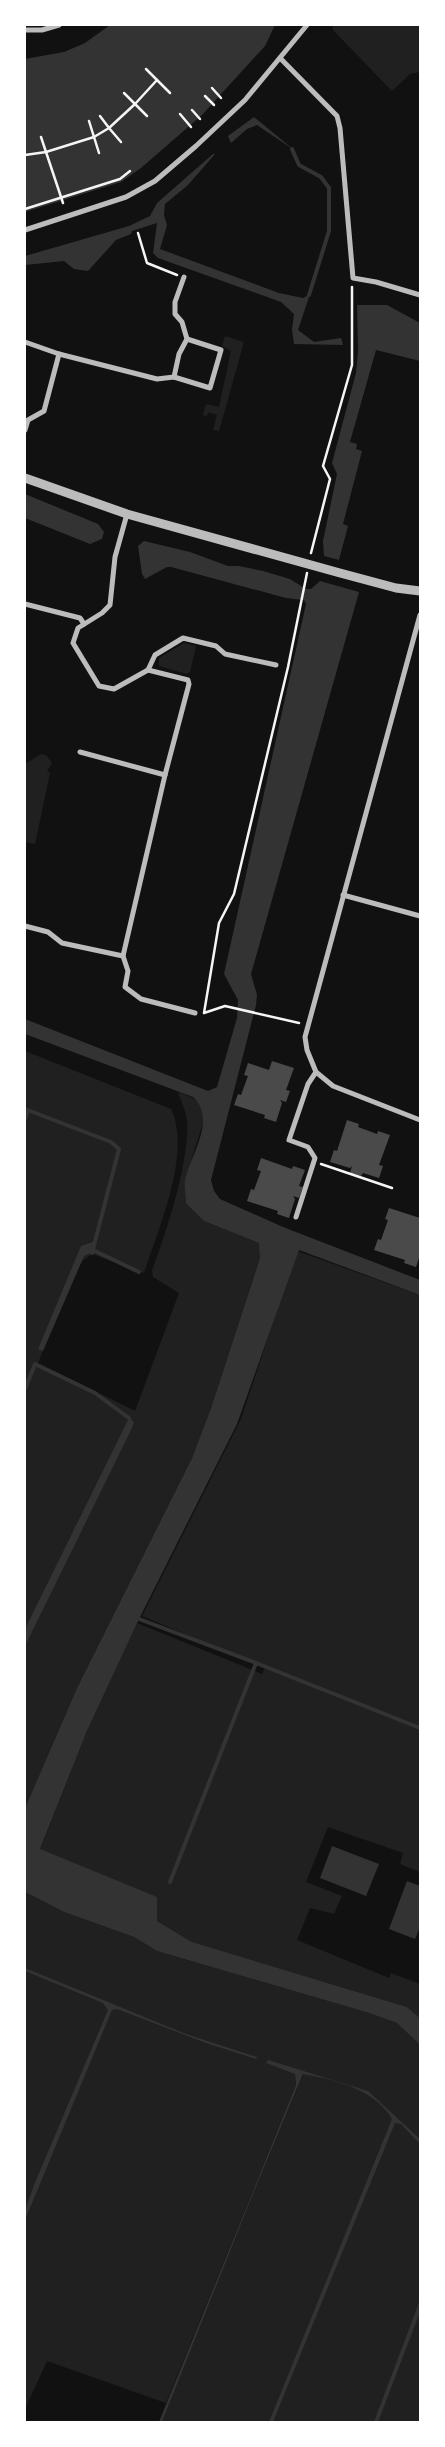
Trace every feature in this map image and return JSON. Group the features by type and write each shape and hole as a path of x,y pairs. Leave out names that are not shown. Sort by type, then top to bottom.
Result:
{"street":[{"path":"25,30 42,30 60,25"},
{"path":"25,230 126,197 156,181 245,100 307,25"},
{"path":"280,58 337,116 340,128 349,261 352,278 376,282 420,295"},
{"path":"174,377 179,354 187,339 182,322 175,314 175,302 184,277"},
{"path":"25,342 58,354 157,379 174,377 210,388 221,350 187,339"},
{"path":"25,430 28,420 44,410 58,354"},
{"path":"25,478 127,514 396,588 420,591"},
{"path":"127,514 115,557 110,605 102,614 78,628 73,643 99,686 114,690 148,670 155,655 183,638 216,646 225,654 276,665"},
{"path":"25,604 80,618 84,624"},
{"path":"420,615 305,1037 307,1050 316,1072 333,1086 420,1120"},
{"path":"148,670 188,680 189,684 165,775 123,956 128,971 125,987 141,999 195,1013"},
{"path":"80,752 165,775"},
{"path":"343,895 420,916"},
{"path":"25,926 48,932 62,943 123,956"},
{"path":"296,1217 315,1162 308,1147 289,1140 308,1084 316,1072"}],"path":[{"path":"146,69 170,93"},
{"path":"25,154 46,152 94,137 109,128 157,80"},
{"path":"212,88 221,98"},
{"path":"124,93 147,116"},
{"path":"205,96 214,105"},
{"path":"192,110 200,119"},
{"path":"180,114 191,127"},
{"path":"100,116 121,142"},
{"path":"89,121 99,153"},
{"path":"41,137 63,203"},
{"path":"25,209 120,178 130,171"},
{"path":"138,233 147,263 184,277"},
{"path":"308,564 330,479 323,466 352,365 352,278"},
{"path":"306,580 299,606 288,667 234,894 219,923 204,1013 225,1006 234,1007 309,1025"},
{"path":"315,1162 392,1188"}],"shaded area":[{"path":"110,25 275,25 265,46 202,115 141,168 121,182 25,212 25,59 64,52 85,43"},
{"path":"333,25 420,25 420,72 410,74 392,91 333,30"},
{"path":"254,117 294,150 257,125 247,129 231,143 228,136"},
{"path":"215,154 188,185 165,204 164,215 167,225 160,249 279,293 303,298 310,294 298,330 314,342 341,338 343,345 294,344 292,330 294,314 281,302 158,258 153,253 157,223 132,231 131,234 116,240 88,271 74,269 64,261 25,265 25,256 129,226 150,216 157,203"},
{"path":"357,305 387,305 420,323 420,361 376,350 350,442 357,444 356,449 362,451 343,524 348,526 339,560 324,556 323,541 337,474 332,463 356,373 358,352"},
{"path":"225,336 244,342 219,431 213,430 217,415 208,412 207,416 203,415 206,404 219,407 231,351 222,346"},
{"path":"25,494 98,524 104,532 102,539 90,544 25,518"},
{"path":"144,541 190,552 228,566 239,566 263,571 290,579 306,589 311,589 320,581 359,592 251,974 257,995 256,1005 211,1180 214,1191 220,1199 283,1227 420,1280 420,1295 299,1250 237,1424 139,1619 87,1731 40,1849 157,1897 157,1921 192,1942 407,2007 420,2018 420,2045 397,2023 369,2013 157,1951 134,1937 64,1912 25,1892 25,1808 77,1688 192,1458 211,1408 260,1258 259,1243 204,1221 186,1203 185,1180 203,1126 200,1106 193,1097 25,1034 25,1019 208,1091 217,1087 237,1018 238,1000 224,974 306,604 304,600 286,598 171,567 167,567 145,579 142,574 138,546"},
{"path":"184,643 196,646 190,672 187,674 159,666 159,658"},
{"path":"41,754 46,755 52,763 47,771 50,773 35,844 25,842 25,764"},
{"path":"25,1051 171,1109 176,1127 178,1147 171,1191 144,1273 92,1254 78,1264 38,1363 135,1411 179,1293 153,1277 152,1270 170,1217 185,1155 187,1121 178,1092 197,1101 202,1108 204,1119 185,1181 204,1221 260,1243 260,1258 211,1408 192,1458 77,1688 25,1808"},
{"path":"93,1242 95,1251 84,1256 43,1351 38,1349 81,1246"},
{"path":"297,1251 420,1295 420,1872 400,1864 403,1853 328,1827 306,1882 342,1896 334,1914 310,1908 297,1940 389,1978 391,1973 420,1984 420,2018 407,2007 192,1942 40,1850 87,1731 137,1623 262,1674 265,1668 142,1616 241,1419"},
{"path":"129,1418 134,1422 131,1430 25,1646 25,1629"},
{"path":"332,1846 379,1864 366,1896 320,1878"},
{"path":"407,1881 420,1886 420,1927 415,1939 389,1929"},
{"path":"25,1892 64,1912 134,1937 157,1951 369,2013 397,2023 420,2045 420,2422 162,2422 303,2075 290,2071 295,2074 296,2085 166,2403 47,2361 25,2409"},
{"path":"25,1968 186,2034 257,2057 256,2059 206,2043 117,2009 112,2010 25,2220 25,2210 34,2185 108,2010 103,2003 25,1971"},
{"path":"268,2060 368,2091 420,2139 420,2144 401,2124 395,2123 273,2422 269,2422 392,2119 385,2109 365,2093 328,2079 303,2074 162,2422 159,2422 296,2085 295,2074 266,2063"},
{"path":"420,2300 420,2312 378,2422 374,2422"}],"building":[{"path":"272,1061 294,1068 286,1090 290,1091 286,1102 280,1100 282,1103 276,1122 264,1118 265,1115 234,1105 238,1094 241,1095 248,1076 244,1075 248,1063 269,1070"},
{"path":"347,1120 359,1124 358,1127 377,1134 378,1131 390,1135 379,1165 383,1166 379,1178 363,1173 361,1176 350,1173 352,1166 350,1168 330,1162 334,1150 337,1151"},
{"path":"261,1158 292,1169 293,1166 305,1170 299,1186 303,1187 299,1198 293,1196 295,1199 289,1218 277,1214 278,1211 247,1201 251,1189 254,1190 261,1171 257,1170"},
{"path":"389,1208 420,1218 420,1255 416,1267 404,1263 405,1260 374,1250 378,1239 381,1240 388,1220 385,1219"}],"waterway":[{"path":"292,149 299,165 321,177 329,188 329,231 309,295"},
{"path":"25,1109 111,1142 119,1149 92,1253"},
{"path":"25,1119 28,1110"},
{"path":"95,1251 139,1272"},
{"path":"25,1389 35,1364 95,1393 129,1418"},
{"path":"139,1619 256,1663"},
{"path":"170,1882 256,1663 420,1728"}]}
